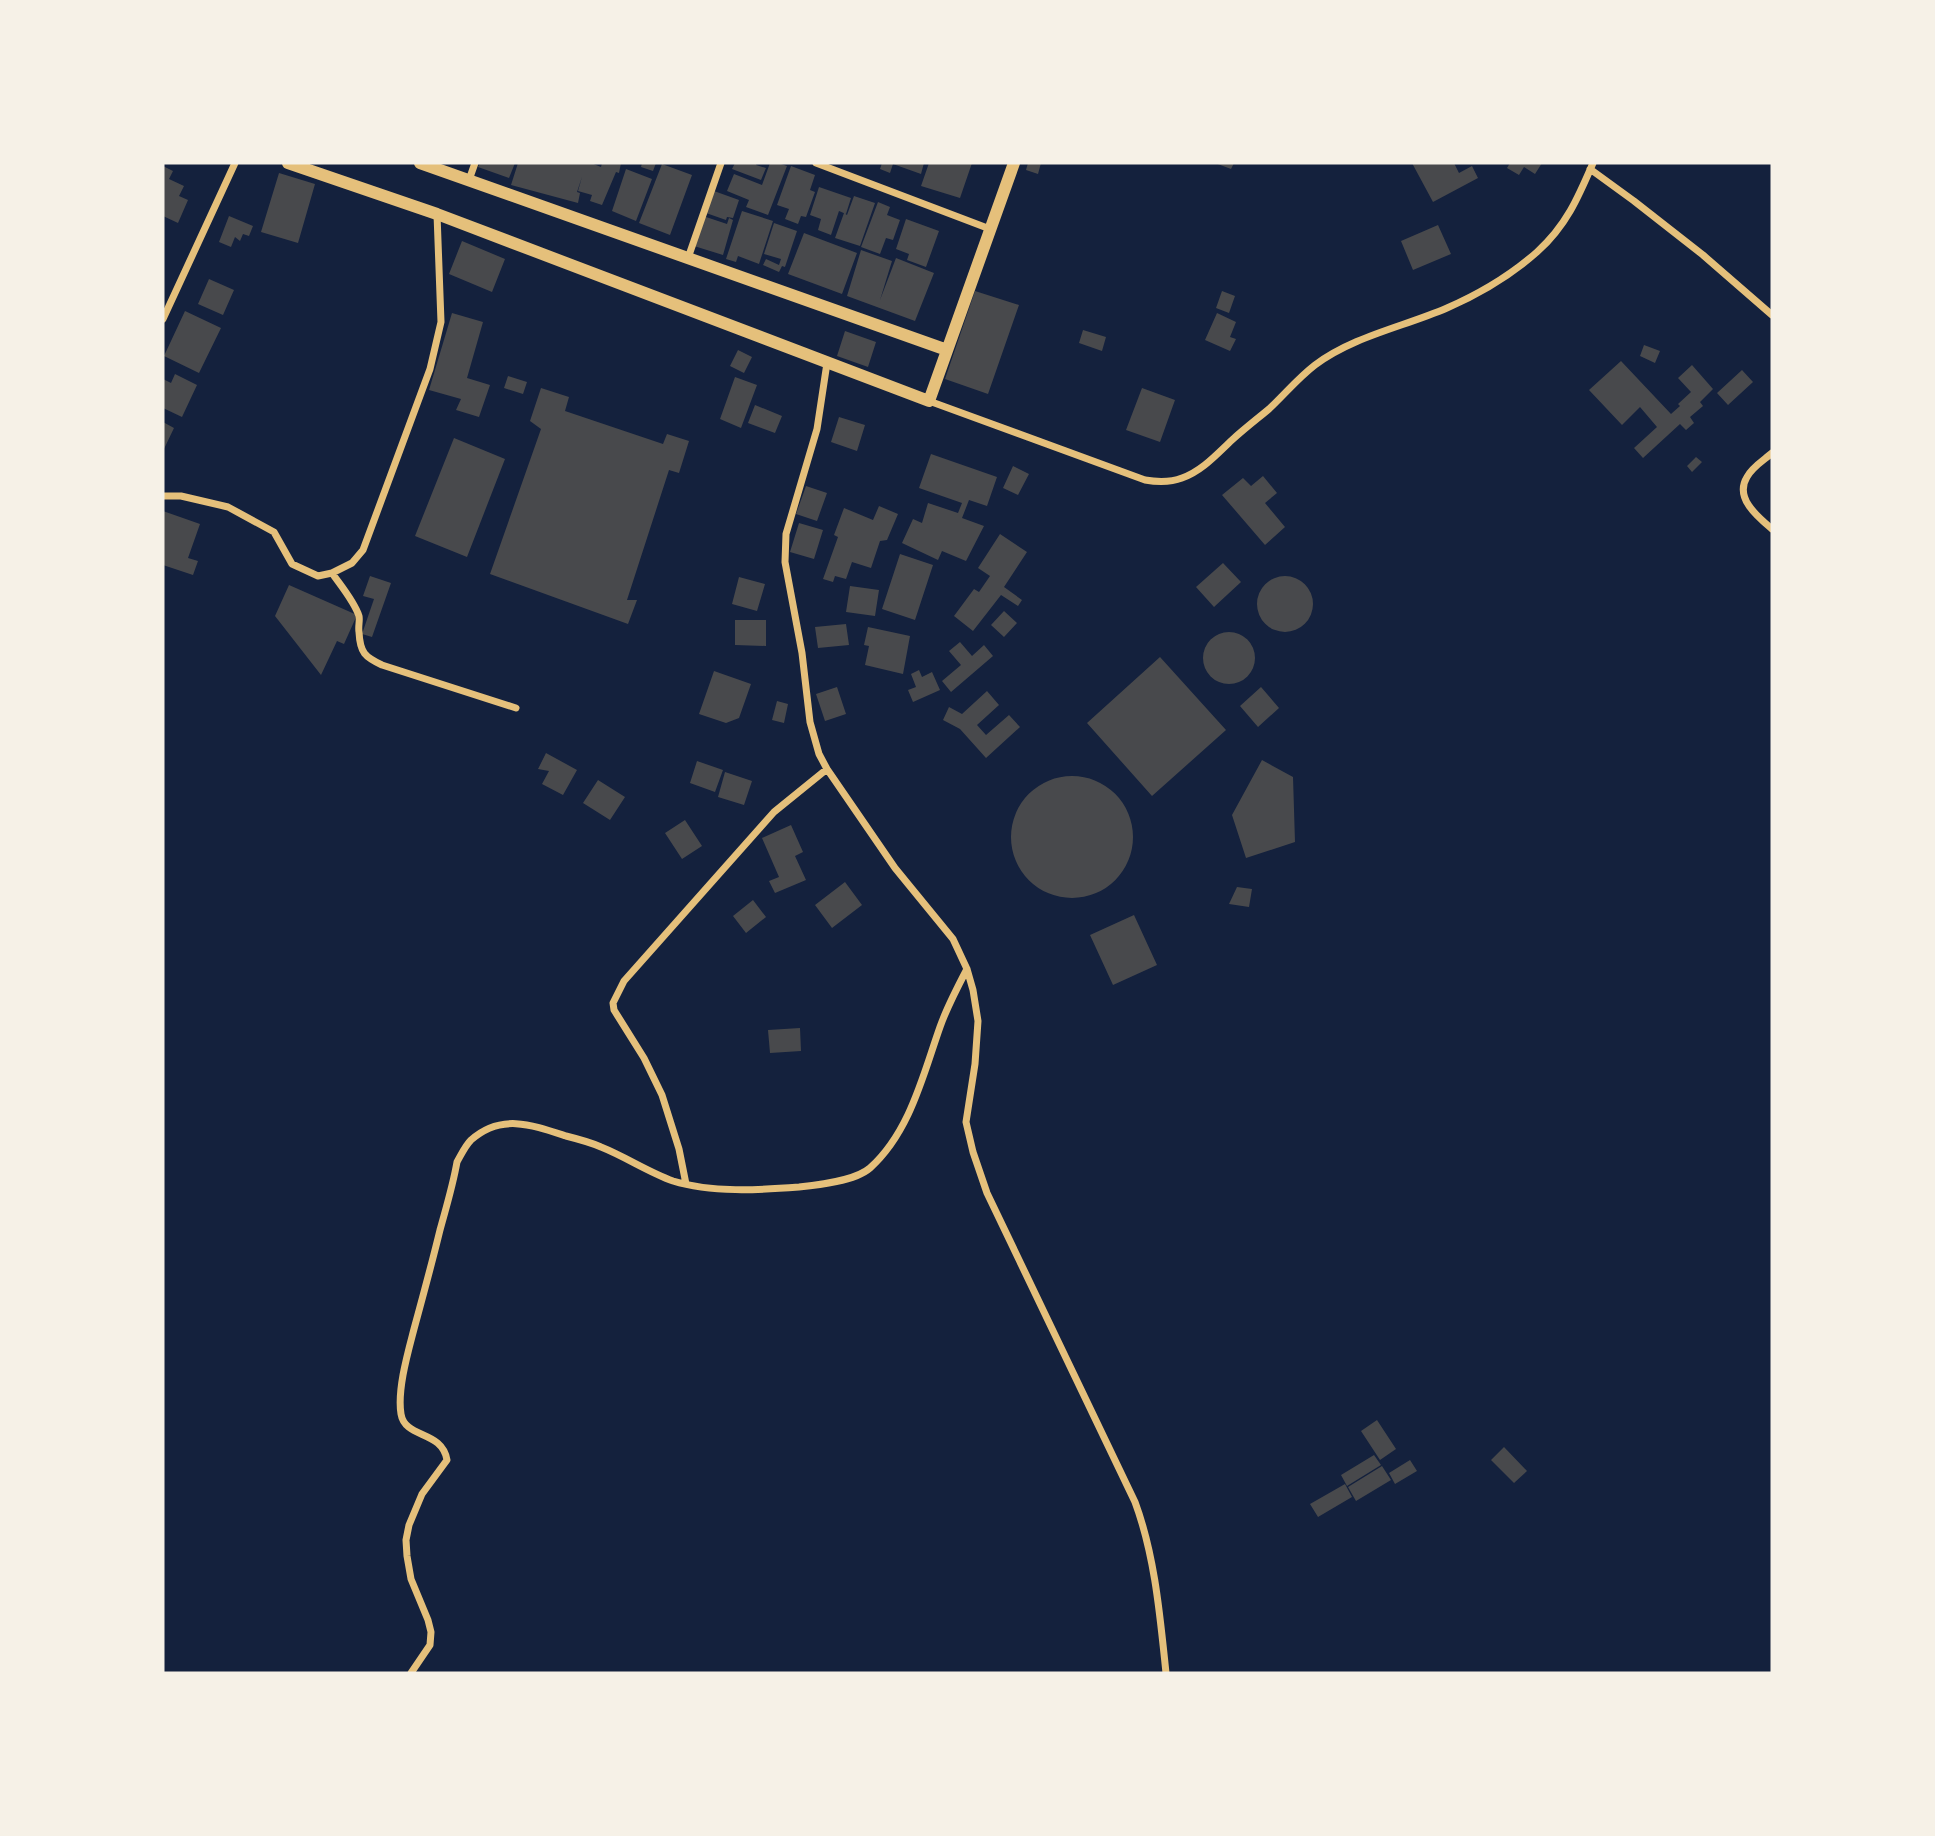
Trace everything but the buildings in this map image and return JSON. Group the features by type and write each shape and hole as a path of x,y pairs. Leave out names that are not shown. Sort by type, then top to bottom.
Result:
{"street":[{"path":"163,319 236,163"},
{"path":"288,163 437,214 827,363 1145,480 1163,482 1183,478 1206,464 1293,384 1332,354 1357,341 1447,308 1512,272 1536,253 1561,226 1575,205 1591,166 1693,247 1772,315"},
{"path":"420,163 947,350"},
{"path":"469,180 475,163"},
{"path":"688,258 721,163"},
{"path":"816,163 990,229"},
{"path":"929,401 1014,163"},
{"path":"163,496 181,496 228,507 274,531 292,564 318,576 332,573 352,563 363,550 430,369 441,321 437,214"},
{"path":"827,363 817,429 784,548 814,741 827,769 901,876 953,939 967,968 978,1021 966,1122 972,1152 988,1192 1135,1502 1152,1569 1166,1673"},
{"path":"1772,453 1747,477 1744,486 1744,497 1751,508 1772,529"},
{"path":"332,573 360,619 361,648 367,658 516,708"},
{"path":"687,1184 662,1095 617,1015 613,1003 624,981 774,812 827,769"},
{"path":"411,1673 430,1645 431,1632 411,1578 406,1540 422,1494 447,1460 440,1444 405,1423 400,1412 404,1366 457,1162 470,1141 488,1129 506,1124 530,1124 600,1146 657,1174 687,1184 740,1190 772,1189 851,1177 869,1169 909,1113 940,1024 967,968"}]}
